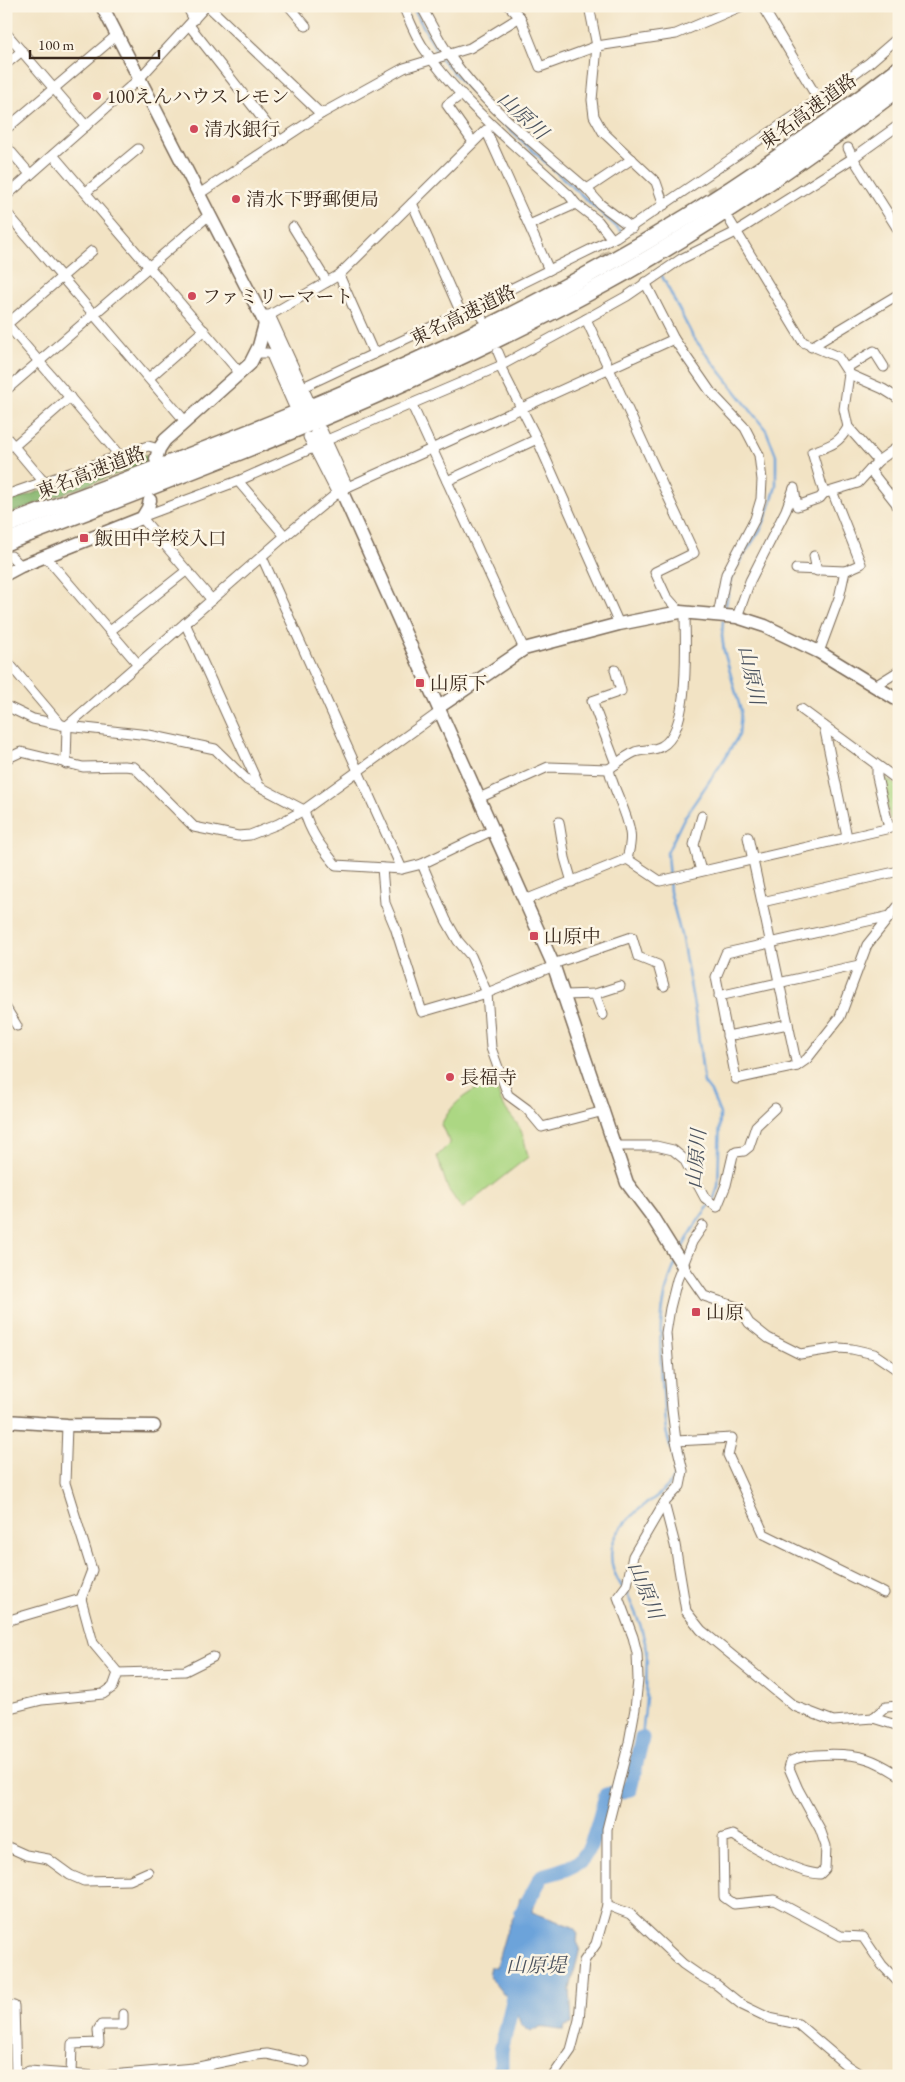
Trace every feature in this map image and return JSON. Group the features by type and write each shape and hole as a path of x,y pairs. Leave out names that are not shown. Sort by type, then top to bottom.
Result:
{"highway":[{"name":"東名高速道路","path":"6,526 318,404 508,316 598,269 713,200 786,153 899,69"},
{"name":"東名高速道路","path":"9,549 324,418 433,370 605,283 727,211 794,166 899,88"}],"street":[{"path":"102,6 209,214 303,387 301,401"},
{"path":"187,6 191,22 280,141"},
{"path":"6,196 139,79 207,6 321,114"},
{"path":"290,6 306,26"},
{"path":"403,6 417,33 417,37 465,76 499,112 587,189 600,204 629,229"},
{"path":"421,6 440,57 462,94 489,127 569,195 570,199 598,221 614,238"},
{"path":"509,6 520,17 540,67 597,46 676,34 742,6"},
{"path":"589,6 597,46 592,100 594,116 603,132 656,182 664,206"},
{"path":"762,6 824,109"},
{"path":"199,194 321,114 404,68 470,48 520,17"},
{"path":"6,33 86,126"},
{"path":"6,129 117,36"},
{"path":"303,387 549,270 603,249 614,238 664,206 818,100 869,63 899,37"},
{"path":"6,64 22,51"},
{"path":"462,94 447,105 473,142"},
{"path":"318,435 412,404 502,365 626,296 681,258 736,232 853,158 899,125"},
{"path":"6,495 148,446 157,454 165,440 250,364 256,353 266,318 339,275 489,127"},
{"path":"489,127 549,270"},
{"path":"6,146 30,174"},
{"path":"848,148 899,231"},
{"path":"86,192 138,149"},
{"path":"53,155 240,373"},
{"path":"587,189 632,159"},
{"path":"705,178 710,187"},
{"path":"412,203 461,313"},
{"path":"529,226 576,204"},
{"path":"6,212 185,421"},
{"path":"6,390 95,315 209,214"},
{"path":"730,221 803,342 838,358 847,371 899,399"},
{"path":"293,227 327,282"},
{"path":"92,251 6,324 120,456"},
{"path":"339,275 374,354"},
{"path":"645,282 674,339 710,391 745,428 759,456 762,480 761,499 755,519 726,574 718,615"},
{"path":"622,287 626,296"},
{"path":"811,347 899,294"},
{"path":"476,306 482,318"},
{"path":"266,318 301,401"},
{"path":"479,798 548,767 612,766 636,752 660,747 670,741 677,726 686,677 682,612 666,596 655,572 694,553 586,319"},
{"path":"149,378 204,330"},
{"path":"64,725 138,664 285,536 342,490 610,370 674,339"},
{"path":"878,461 848,427 844,409 847,371 874,351 884,367"},
{"path":"498,352 502,365 619,624"},
{"path":"256,353 272,355 301,401"},
{"path":"14,446 70,397"},
{"path":"412,404 524,650"},
{"path":"796,569 846,571 861,564 812,452 831,445 842,438 848,427"},
{"path":"6,574 21,566 47,558 143,517 238,481 313,448 318,435"},
{"path":"318,435 554,965 627,1183 651,1215 704,1296 740,1308 750,1323 768,1338 800,1354 840,1348 852,1349 874,1354 899,1371"},
{"path":"6,437 43,481"},
{"path":"447,481 537,439"},
{"path":"737,617 750,581 786,510 794,488 797,506 820,498 828,492 858,483 878,461 899,446"},
{"path":"313,448 342,490"},
{"path":"870,470 896,503 899,510"},
{"path":"238,481 285,536"},
{"path":"143,517 150,500"},
{"path":"143,517 212,600"},
{"path":"9,549 21,566"},
{"path":"814,556 817,571"},
{"path":"262,557 402,869"},
{"path":"47,558 138,664"},
{"path":"110,631 186,571"},
{"path":"819,652 839,598 846,571"},
{"path":"6,759 21,752 83,767 134,767 194,827 238,836 250,835 278,824 304,810 440,709 524,650 619,624 682,612 737,617 765,626 819,652 899,701"},
{"path":"185,623 259,786"},
{"path":"6,660 64,725 66,764"},
{"path":"616,670 621,691 592,701 612,766 611,783 630,830 631,842 627,859"},
{"path":"875,686 899,671"},
{"path":"6,706 33,719 64,725 148,735 215,749 247,780 304,810 307,823 317,842 336,865 402,869 422,864 493,830"},
{"path":"801,709 899,782"},
{"path":"824,726 848,837"},
{"path":"877,766 876,777 889,828"},
{"path":"701,871 694,845 702,816"},
{"path":"559,822 565,858 572,882"},
{"path":"627,859 660,881 899,826"},
{"path":"748,837 797,1066"},
{"path":"525,900 627,859"},
{"path":"422,864 446,920 458,941 471,956 487,993 491,1048 508,1094 527,1109 542,1126 604,1111"},
{"path":"382,868 385,903 395,927 422,1012 487,993 554,965 632,937 638,957 658,965 664,986"},
{"path":"762,902 899,871"},
{"path":"890,916 726,952 716,977 736,1079 797,1066 807,1060 840,1016 867,945 890,916 899,904"},
{"path":"719,996 859,965"},
{"path":"565,995 595,994 620,986"},
{"path":"595,994 603,1015"},
{"path":"6,1008 17,1026"},
{"path":"727,1036 788,1024"},
{"path":"616,1146 656,1146 672,1150 684,1159 704,1198 717,1206 726,1185 733,1155 748,1148 756,1126 774,1108"},
{"path":"553,2076 571,2050 579,2020 584,1960 596,1944 607,1905 607,1829 629,1742 638,1680 637,1653 618,1596 627,1585 633,1556 664,1503 680,1486 683,1470 676,1441 666,1333 677,1280 692,1242 703,1226"},
{"path":"6,1421 67,1426 154,1426"},
{"path":"67,1426 64,1462 65,1483 92,1570 81,1599 93,1643 118,1673"},
{"path":"676,1441 732,1438 728,1455 764,1534 884,1593"},
{"path":"664,1503 675,1544 686,1611 700,1630 794,1706 833,1721 874,1718 899,1726"},
{"path":"6,1621 81,1599"},
{"path":"118,1673 185,1672 213,1657"},
{"path":"6,1709 42,1700 103,1694 113,1687 118,1673"},
{"path":"874,1718 886,1707 899,1706"},
{"path":"899,1774 859,1756 809,1755 797,1757 791,1761 789,1768 826,1846 825,1869 820,1874 810,1874 732,1835 723,1838 722,1888 724,1897 734,1904 774,1900 841,1936 863,1937 882,1965 899,1983"},
{"path":"6,1846 26,1855 48,1859 70,1875 84,1881 130,1880 148,1872"},
{"path":"607,1905 630,1914 683,1964 698,1975 718,1985 742,2005 769,2018 798,2024 846,2065 863,2076"},
{"path":"6,2004 14,2006 18,2076 31,2073 98,2076 194,2068 268,2054 305,2062"},
{"path":"71,2074 72,2044 99,2043 98,2030 101,2025 123,2025 122,2014"},
{"path":"194,2068 203,2076"}],"green space":[{"path":"140,455 146,455 149,462 6,515 6,503"},
{"path":"884,777 899,787 899,821 894,822 890,819 881,779"},
{"path":"484,1085 497,1085 498,1093 504,1106 522,1133 528,1157 462,1209 448,1189 437,1156 450,1143 441,1125 458,1101"}],"water":[{"name":"山原堤","path":"520,1898 535,1903 532,1912 573,1927 578,1933 577,1942 580,1948 570,1989 572,2024 565,2026 564,2030 539,2028 531,2032 521,2025 511,1998 503,1994 489,1976 491,1967 496,1967 506,1932 516,1912"}],"waterway":[{"name":"山原川","path":"412,6 441,59 485,107 621,231"},
{"name":"山原川","path":"662,276 693,337 766,430 776,455 776,486 770,506 762,527 733,572 724,613"},
{"name":"山原川","path":"680,1252 697,1222 714,1199 718,1187 720,1114 711,1092 704,1083 696,1017 682,939 670,892 667,853 684,818 739,735 741,711 724,651 723,621"},
{"name":"山原川","path":"622,1587 615,1574 612,1562 611,1551 614,1541 626,1522 670,1484 675,1470 665,1421 660,1343 665,1294 676,1262"},
{"name":"山原川","path":"626,1591 640,1624 647,1650 646,1698 642,1738"},
{"name":"山原川","path":"521,1919 522,1912 542,1876 573,1866 586,1854 590,1847 606,1795 630,1789 642,1738"},
{"name":"山原川","path":"501,2076 501,2051 516,1984"}],"tunnel":[{"path":"711,187 719,201"},
{"path":"604,252 622,287"}],"place":[{"name":"100えんハウス レモン","path":"97,96"},
{"name":"清水銀行","path":"194,129"},
{"name":"清水下野郵便局","path":"236,199"},
{"name":"ファミリーマート","path":"192,296"},
{"name":"飯田中学校入口","path":"84,538"},
{"name":"山原下","path":"420,683"},
{"name":"山原中","path":"534,936"},
{"name":"長福寺","path":"450,1077"},
{"name":"山原","path":"696,1312"}]}
